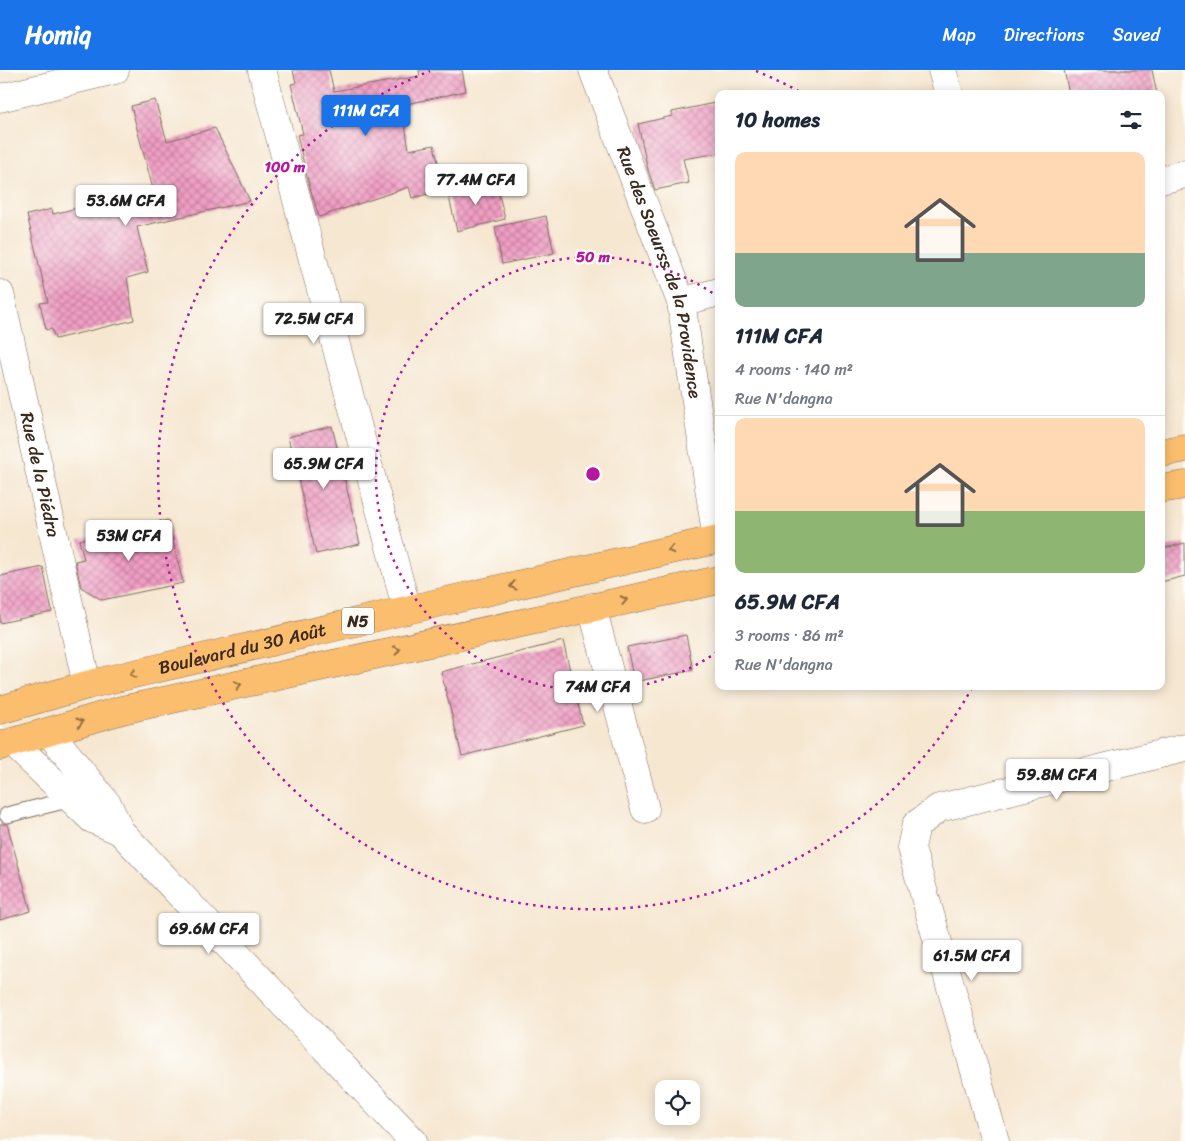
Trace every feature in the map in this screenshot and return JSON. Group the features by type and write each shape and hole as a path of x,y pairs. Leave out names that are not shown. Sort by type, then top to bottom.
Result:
{"highway":[{"path":"1165,452 1185,448"},
{"path":"1165,488 1185,485"},
{"name":"Boulevard du 30 Août","path":"0,710 87,685 715,541"},
{"name":"Boulevard du 30 Août","path":"6,744 122,710 715,581"},
{"path":"39,698 49,732"},
{"path":"0,710 6,744"}],"street":[{"path":"0,98 115,70"},
{"path":"262,70 407,610"},
{"name":"Rue des Soeurss de la Providence","path":"593,70 681,302 715,521"},
{"path":"942,70 948,90"},
{"path":"1165,179 1185,174"},
{"path":"681,302 715,293"},
{"name":"Rue de la Piédra","path":"0,294 87,685"},
{"path":"592,607 645,809"},
{"path":"49,732 108,805 120,831 413,1141"},
{"path":"6,744 92,818 120,831"},
{"path":"995,1141 911,848 916,825 939,808 1185,748"}],"lane":[{"path":"7,815 72,799"}],"building":[{"path":"293,70 329,70 334,91 420,76 419,70 462,70 466,91 402,105 409,150 434,145 444,190 412,198 409,187 319,217 297,135 303,134 291,84 296,83"},
{"path":"1064,70 1152,70 1156,90 1068,90"},
{"path":"155,100 167,141 215,128 250,201 137,227 148,272 127,278 134,320 55,339 52,329 46,330 40,303 48,302 27,215 52,209 53,214 153,189 131,106"},
{"path":"715,103 715,154 683,159 689,183 655,190 648,170 638,124 672,116 672,112"},
{"path":"496,182 505,219 457,231 448,193"},
{"path":"546,216 554,253 502,264 495,227"},
{"path":"332,426 360,544 316,554 288,437"},
{"path":"168,520 183,583 102,600 81,587 75,561 84,559 79,540"},
{"path":"1185,543 1185,576 1165,581 1165,548"},
{"path":"43,567 52,612 0,623 0,576"},
{"path":"686,635 693,670 634,682 627,647"},
{"path":"563,641 583,725 462,756 441,672"},
{"path":"0,824 7,824 31,911 0,920"}]}
